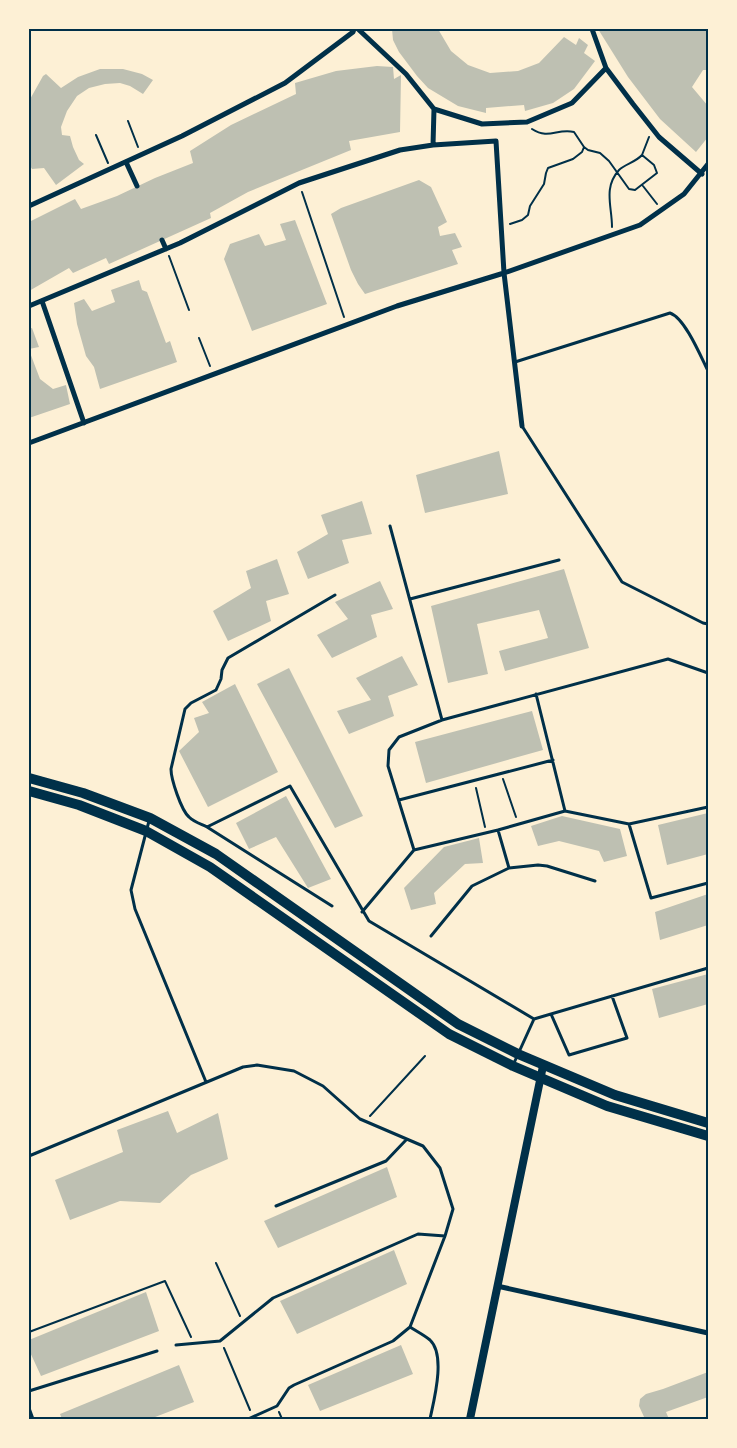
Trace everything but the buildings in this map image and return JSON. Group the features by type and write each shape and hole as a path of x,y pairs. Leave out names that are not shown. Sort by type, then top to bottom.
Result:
{"main road":[{"path":"29,778 83,793 150,818 216,854 458,1024 543,1066 615,1095 708,1123"},
{"path":"29,791 79,805 146,831 210,866 449,1034 513,1066 607,1106 708,1136"}],"street":[{"path":"29,206 141,155 285,83 353,32 354,29"},
{"path":"358,29 406,74 434,109 482,124 527,122 572,103 606,68"},
{"path":"592,29 606,68 633,104 660,137 702,174"},
{"path":"433,145 434,109"},
{"path":"29,306 166,249 299,184 400,150 433,145 496,140 504,273 522,426"},
{"path":"126,162 138,186"},
{"path":"29,443 346,324 504,273 640,224 684,194 702,174 708,164"},
{"path":"162,240 166,249"},
{"path":"42,301 84,422"},
{"path":"470,1419 543,1066"},
{"path":"497,1286 708,1333"}],"lane":[{"path":"515,362 670,313 675,315 691,338 708,372"},
{"path":"522,426 622,582 702,623 708,624"},
{"path":"390,526 442,720"},
{"path":"410,600 559,560"},
{"path":"332,906 190,818 185,812 171,776 171,769 185,709 191,703 216,690 222,680 222,670 228,658 335,595"},
{"path":"414,850 388,766 389,750 399,737 442,720 668,659 708,673"},
{"path":"536,694 565,811"},
{"path":"399,800 552,760"},
{"path":"207,828 290,786 369,921 534,1019 708,968"},
{"path":"362,912 414,850 487,833 565,811 629,824 708,807"},
{"path":"150,818 131,890 135,909 206,1082"},
{"path":"629,824 651,898 708,883"},
{"path":"498,830 509,868"},
{"path":"431,936 472,886 509,868 547,866 595,881"},
{"path":"551,1014 569,1055 628,1038 612,996"},
{"path":"513,1066 534,1019"},
{"path":"29,1156 243,1066 257,1065 294,1071 323,1086 360,1119 423,1146 440,1168 453,1209 445,1236 410,1327 393,1341 294,1385 289,1388 277,1406 248,1419"},
{"path":"276,1206 386,1161 406,1140"},
{"path":"176,1346 220,1341 273,1298 418,1234 445,1236"},
{"path":"410,1327 431,1341 437,1358 439,1372 430,1419"},
{"path":"29,1391 157,1352"},
{"path":"29,1408 34,1419"}],"path":[{"path":"128,121 141,155"},
{"path":"516,122 521,127 532,129 542,134 549,135 561,131 574,132 584,147 605,156 629,189 635,190 657,173 654,166 642,155"},
{"path":"613,234 610,183 619,170 642,155 647,139 654,130"},
{"path":"96,135 110,169"},
{"path":"501,225 517,222 525,218 544,184 548,168 573,159 582,152 584,147"},
{"path":"299,184 346,324"},
{"path":"643,185 661,210"},
{"path":"166,249 189,310"},
{"path":"200,338 213,374"},
{"path":"502,774 519,824"},
{"path":"474,781 487,833"},
{"path":"365,1121 425,1056"},
{"path":"216,1263 243,1322"},
{"path":"29,1332 165,1281 194,1344"},
{"path":"220,1341 253,1417"}]}
